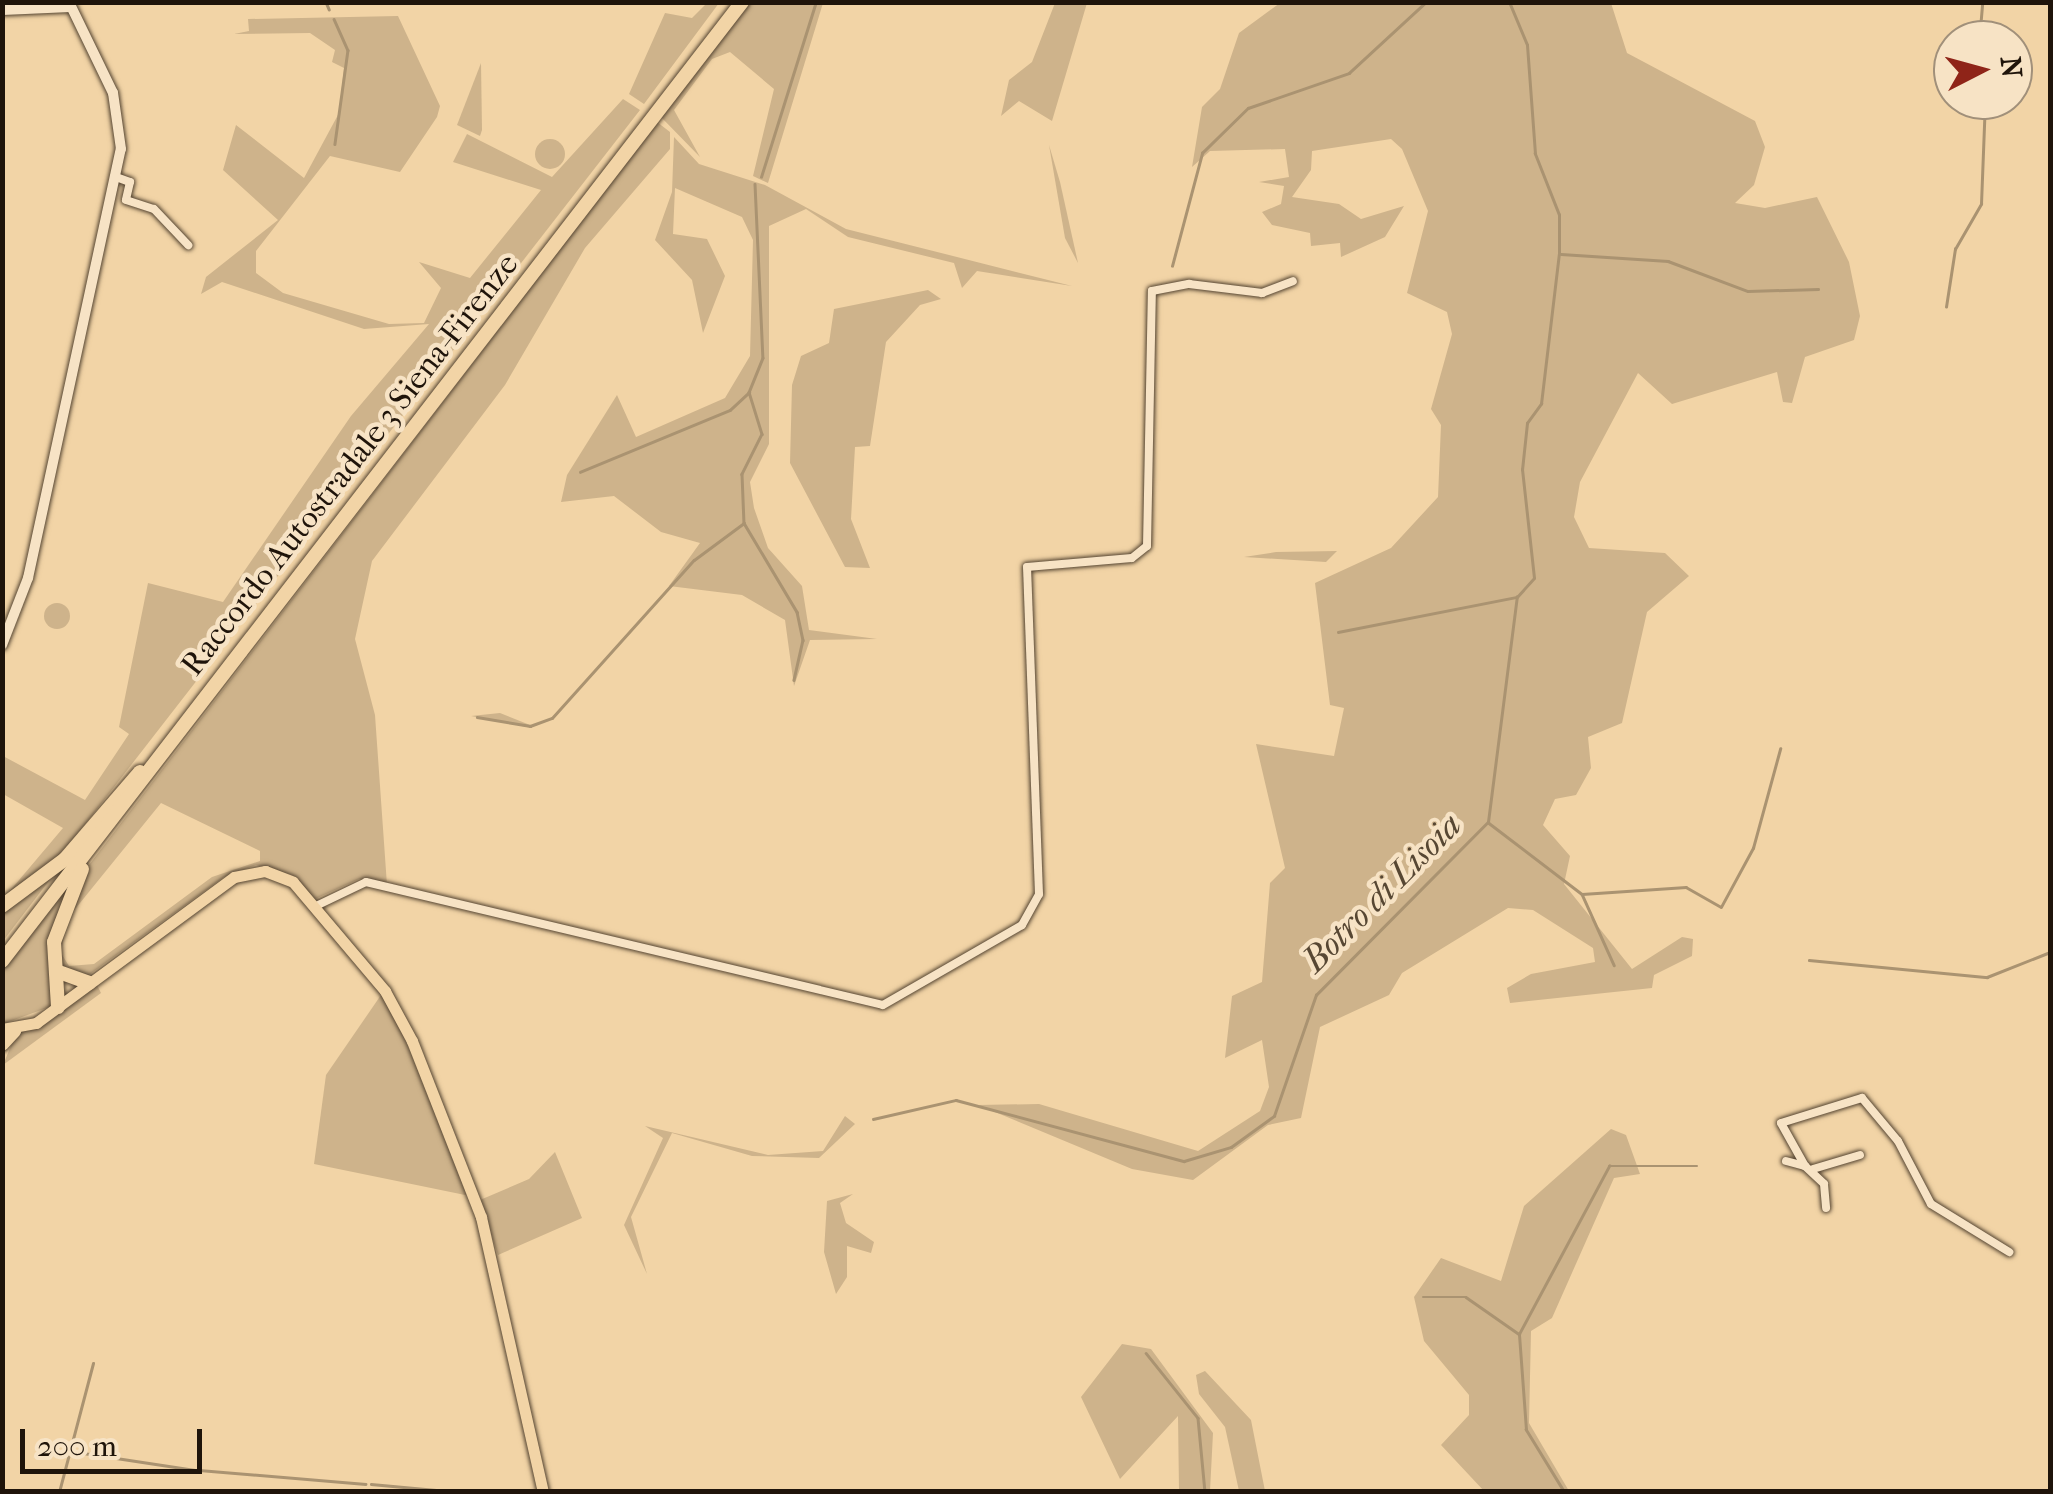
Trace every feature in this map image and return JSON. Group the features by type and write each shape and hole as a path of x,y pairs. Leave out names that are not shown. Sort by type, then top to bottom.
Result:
{"highway":[{"name":"Raccordo Autostradale 3 Siena-Firenze","path":"2,962 733,2"},
{"name":"Raccordo Autostradale 3 Siena-Firenze","path":"2,949 742,2"},
{"path":"2,906 65,858 142,774"},
{"path":"58,1007 54,942 79,874 142,774"},
{"path":"58,972 90,984"},
{"path":"2,1044 8,1030"}],"main road":[{"path":"2,10 70,5 117,104 116,178 28,578 2,646"},
{"path":"8,1030 58,1007 242,874 284,876 316,906 402,1018 476,1200 543,1492"}],"street":[{"path":"116,178 130,182 126,200 154,209 188,245"},
{"path":"316,906 366,882 883,1005 1022,925 1039,894 1026,567 1132,558 1147,546 1152,291 1189,284 1262,294 1293,280"},
{"path":"1826,1208 1809,1168 1781,1122 1862,1098 1898,1140 1930,1204 2009,1252"},
{"path":"1786,1161 1809,1168 1860,1155"}],"shaded area":[{"path":"708,2 719,3 644,104 629,94 665,13 692,18"},
{"path":"747,3 823,3 768,183 753,176 774,89 730,52 712,59 674,110 700,157 661,117"},
{"path":"1055,3 1087,3 1052,121 1019,101 1001,116 1009,80 1032,62"},
{"path":"1280,3 1611,3 1627,53 1755,121 1765,147 1754,185 1735,203 1765,208 1817,197 1849,262 1860,316 1854,340 1805,357 1792,403 1783,402 1777,372 1672,404 1638,373 1580,482 1574,517 1589,548 1665,553 1689,576 1647,612 1622,723 1588,737 1591,768 1576,795 1555,799 1543,825 1570,856 1564,884 1632,969 1682,937 1693,939 1692,956 1654,975 1652,988 1510,1003 1507,988 1531,974 1595,962 1593,948 1533,910 1508,908 1402,973 1389,995 1320,1027 1301,1118 1268,1125 1193,1180 1132,1169 978,1105 1039,1104 1198,1151 1260,1111 1269,1087 1262,1040 1225,1058 1232,996 1262,982 1270,883 1285,868 1256,744 1334,756 1344,708 1330,705 1315,583 1391,548 1438,497 1441,425 1431,409 1452,334 1447,312 1407,293 1428,211 1402,149 1391,139 1312,151 1311,170 1292,197 1339,204 1361,219 1404,206 1385,237 1341,257 1340,243 1311,246 1310,233 1272,225 1262,212 1281,204 1284,186 1259,182 1289,177 1285,149 1210,151 1192,167 1202,107 1220,89 1239,33"},
{"path":"398,16 440,106 437,117 400,172 330,156 256,251 256,273 283,293 389,324 424,323 441,288 419,262 470,278 541,190 453,162 467,134 552,177 623,99 640,110 62,854 3,899 63,828 3,794 3,756 85,800 129,734 119,727 148,583 223,602 351,416 429,324 364,329 222,282 201,294 206,277 278,220 223,170 236,125 304,178 339,113 344,68 332,62 335,50 310,33 234,34 249,31 248,19"},
{"path":"481,63 482,130 480,136 457,125"},
{"path":"657,122 670,132 670,149 585,248 505,385 372,561 355,639 375,715 387,885 359,879 315,899 292,875 256,865 224,877 86,977 65,972 57,947 67,921 61,953 69,966 94,964 212,877 260,861 260,851 161,803 68,918 86,869"},
{"path":"674,137 699,164 765,185 846,229 1072,286 977,271 962,288 954,263 848,237 806,209 769,226 769,444 750,482 754,508 768,548 802,586 809,630 877,639 810,640 794,686 785,620 742,595 669,586 700,543 661,532 614,496 561,502 567,475 617,395 636,437 725,398 750,356 753,240 742,217 675,188 673,234 707,239 725,276 703,333 692,280 655,240 672,192"},
{"path":"550,139 564,148 565,154 556,168 550,169 536,160 535,154 544,140"},
{"path":"1049,145 1060,182 1078,263 1065,238"},
{"path":"928,290 941,299 920,305 886,342 870,446 855,447 851,519 870,568 845,567 790,463 792,385 801,356 829,343 834,309"},
{"path":"1337,551 1326,562 1244,557 1276,552"},
{"path":"57,603 66,607 70,616 66,625 57,629 48,625 44,616 48,607"},
{"path":"500,713 530,725 532,728 471,716"},
{"path":"58,869 3,941 3,909"},
{"path":"71,880 52,935 52,1006 3,1024 2,969"},
{"path":"96,983 101,993 3,1065 15,1036"},
{"path":"381,995 397,1020 470,1196 314,1164 326,1075"},
{"path":"845,1116 855,1124 819,1158 752,1156 672,1133 631,1217 647,1274 624,1225 663,1138 645,1126 768,1155 823,1151"},
{"path":"1611,1129 1626,1135 1640,1174 1614,1178 1552,1318 1531,1331 1529,1423 1569,1491 1484,1491 1441,1445 1469,1415 1469,1395 1424,1341 1414,1297 1441,1258 1501,1281 1524,1206"},
{"path":"555,1152 582,1218 498,1255 480,1200 529,1179"},
{"path":"853,1194 840,1203 846,1223 874,1242 871,1253 847,1246 847,1277 836,1294 824,1252 827,1201"},
{"path":"1122,1344 1151,1349 1213,1433 1210,1491 1179,1491 1178,1416 1120,1479 1081,1397"},
{"path":"1205,1371 1251,1420 1265,1491 1239,1491 1225,1427 1199,1394 1196,1375"}],"waterway":[{"path":"326,2 329,9"},
{"path":"761,177 816,2"},
{"path":"1172,266 1202,153 1248,108 1349,73 1426,2"},
{"name":"Botro di Lisoia","path":"873,1119 956,1100 1184,1161 1231,1147 1274,1116 1316,995 1488,822 1517,597 1534,578 1522,470 1527,423 1541,404 1559,254 1559,215 1535,154 1527,45 1509,2"},
{"path":"1981,20 1982,2"},
{"path":"334,19 348,50 335,144"},
{"path":"1946,307 1955,249 1981,204 1984,120"},
{"path":"755,184 763,358 749,392 762,434 742,474 744,523 797,612 803,640 794,680"},
{"path":"1561,254 1668,261 1748,291 1818,289"},
{"path":"580,472 730,410 749,392"},
{"path":"477,717 530,726 552,718 694,560 744,523"},
{"path":"1338,632 1517,597"},
{"path":"1489,823 1582,894 1686,887 1721,907 1753,848 1780,749"},
{"path":"1582,894 1614,965"},
{"path":"1809,960 1987,977 2050,952"},
{"path":"1564,1492 1526,1430 1519,1334 1609,1166 1697,1166"},
{"path":"1423,1297 1466,1297 1519,1334"},
{"path":"1146,1353 1198,1418 1205,1492"},
{"path":"59,1492 93,1363"},
{"path":"70,1451 195,1470"},
{"path":"199,1470 365,1484"},
{"path":"371,1484 458,1492"}]}
